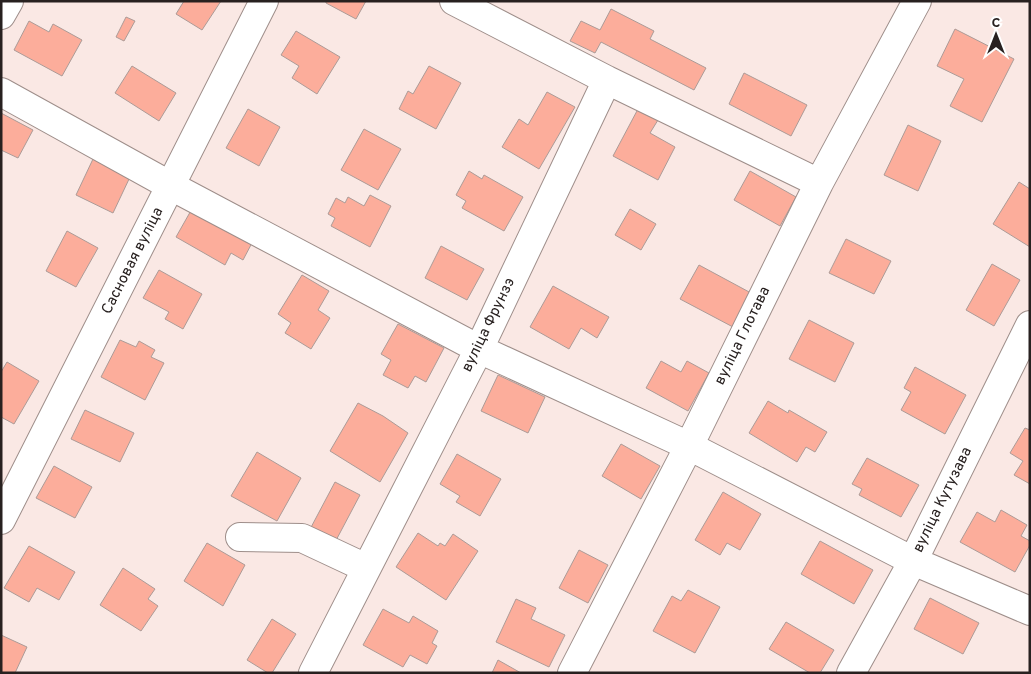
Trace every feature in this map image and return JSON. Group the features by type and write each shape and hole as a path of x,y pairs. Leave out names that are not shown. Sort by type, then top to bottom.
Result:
{"street":[{"path":"1,15 9,1"},
{"name":"Сасновая вуліца","path":"1,520 264,1"},
{"path":"454,1 607,80 819,183"},
{"name":"вуліца Глотава","path":"572,673 689,446 819,183 917,1"},
{"name":"вуліца Фрунзэ","path":"313,673 479,349 607,80"},
{"path":"1,92 170,186 479,349 689,446 913,561 1030,611"},
{"name":"вуліца Кутузава","path":"851,673 913,561 1030,325"},
{"path":"240,537 302,538 366,568"}],"building":[{"path":"184,1 221,1 202,30 176,14"},
{"path":"326,1 366,1 356,19 326,3"},
{"path":"611,9 654,31 650,39 706,68 694,90 601,42 595,53 570,41 581,21 600,30"},
{"path":"126,17 135,21 124,41 116,37"},
{"path":"29,21 49,32 53,24 82,40 62,76 14,50"},
{"path":"955,29 1014,59 982,122 950,106 964,79 937,66"},
{"path":"296,31 340,57 317,94 292,78 299,66 281,55"},
{"path":"132,66 176,93 159,121 115,93"},
{"path":"429,66 461,83 436,129 399,109 408,91 413,94"},
{"path":"744,73 807,105 791,136 729,104"},
{"path":"547,92 575,107 539,169 502,147 519,119 528,125"},
{"path":"248,109 280,127 259,166 226,148"},
{"path":"638,109 658,120 650,133 675,147 658,180 613,156"},
{"path":"1,113 33,130 18,158 1,150"},
{"path":"908,125 941,141 918,191 884,175"},
{"path":"364,129 401,149 378,190 341,170"},
{"path":"93,159 130,177 113,213 76,195"},
{"path":"469,171 482,179 484,175 523,197 504,231 462,208 466,201 456,195"},
{"path":"750,171 796,197 780,226 734,200"},
{"path":"1019,182 1030,189 1030,247 993,224"},
{"path":"370,195 391,206 370,247 331,226 335,218 328,214 336,198 345,203 348,197 364,206"},
{"path":"193,207 253,241 243,260 231,253 225,265 176,237"},
{"path":"630,209 656,224 641,250 615,235"},
{"path":"67,231 98,248 76,287 46,271"},
{"path":"846,239 891,261 874,294 829,273"},
{"path":"441,246 484,269 467,300 425,278"},
{"path":"992,264 1020,280 994,326 966,310"},
{"path":"699,265 751,293 733,327 680,299"},
{"path":"159,270 202,294 183,329 165,319 169,312 143,298"},
{"path":"302,275 329,291 318,310 330,318 311,349 285,333 291,323 278,314"},
{"path":"553,286 609,317 597,338 581,328 569,349 530,327"},
{"path":"809,320 854,343 835,382 789,359"},
{"path":"398,324 444,348 426,382 415,376 408,388 383,375 391,360 381,354"},
{"path":"120,340 136,347 139,341 155,350 151,357 164,363 145,400 101,377"},
{"path":"661,361 681,372 687,361 709,373 688,411 646,388"},
{"path":"7,362 39,381 14,424 1,417 1,372"},
{"path":"915,367 966,395 945,434 901,410 911,392 904,388"},
{"path":"498,375 545,397 528,433 481,411"},
{"path":"768,401 788,413 789,410 827,432 815,452 806,447 797,462 749,433"},
{"path":"358,403 383,416 408,433 380,482 330,451"},
{"path":"85,410 134,433 120,462 71,439"},
{"path":"1025,428 1030,430 1030,484 1014,475 1023,461 1010,453"},
{"path":"621,444 660,466 641,499 602,476"},
{"path":"257,452 301,478 277,521 231,496"},
{"path":"457,454 501,479 480,516 456,502 460,496 440,484"},
{"path":"867,458 919,485 901,517 859,495 862,489 852,484"},
{"path":"54,466 92,487 75,518 36,498"},
{"path":"335,482 360,495 333,546 308,533"},
{"path":"723,492 761,514 740,550 727,543 720,555 695,540"},
{"path":"1001,510 1027,525 1021,536 1030,541 1030,545 1015,572 960,542 977,512 995,522"},
{"path":"418,533 438,546 440,543 445,546 453,534 478,551 446,600 396,567"},
{"path":"820,541 873,570 854,604 801,574"},
{"path":"207,543 245,565 223,606 184,581"},
{"path":"29,546 75,572 59,600 37,588 29,602 4,588"},
{"path":"579,550 608,565 588,603 559,588"},
{"path":"123,568 155,589 148,599 158,606 141,631 100,605"},
{"path":"688,590 720,607 695,653 653,631 672,596 681,601"},
{"path":"930,598 979,623 963,654 914,629"},
{"path":"516,599 536,608 531,619 565,635 549,667 496,642"},
{"path":"383,609 409,623 413,616 438,631 432,643 437,646 427,664 410,655 403,667 363,645"},
{"path":"272,619 296,634 272,673 268,673 247,660"},
{"path":"786,622 834,650 820,673 810,673 769,649"},
{"path":"1,635 27,647 15,673 1,673"},
{"path":"498,660 521,673 492,673"}]}
